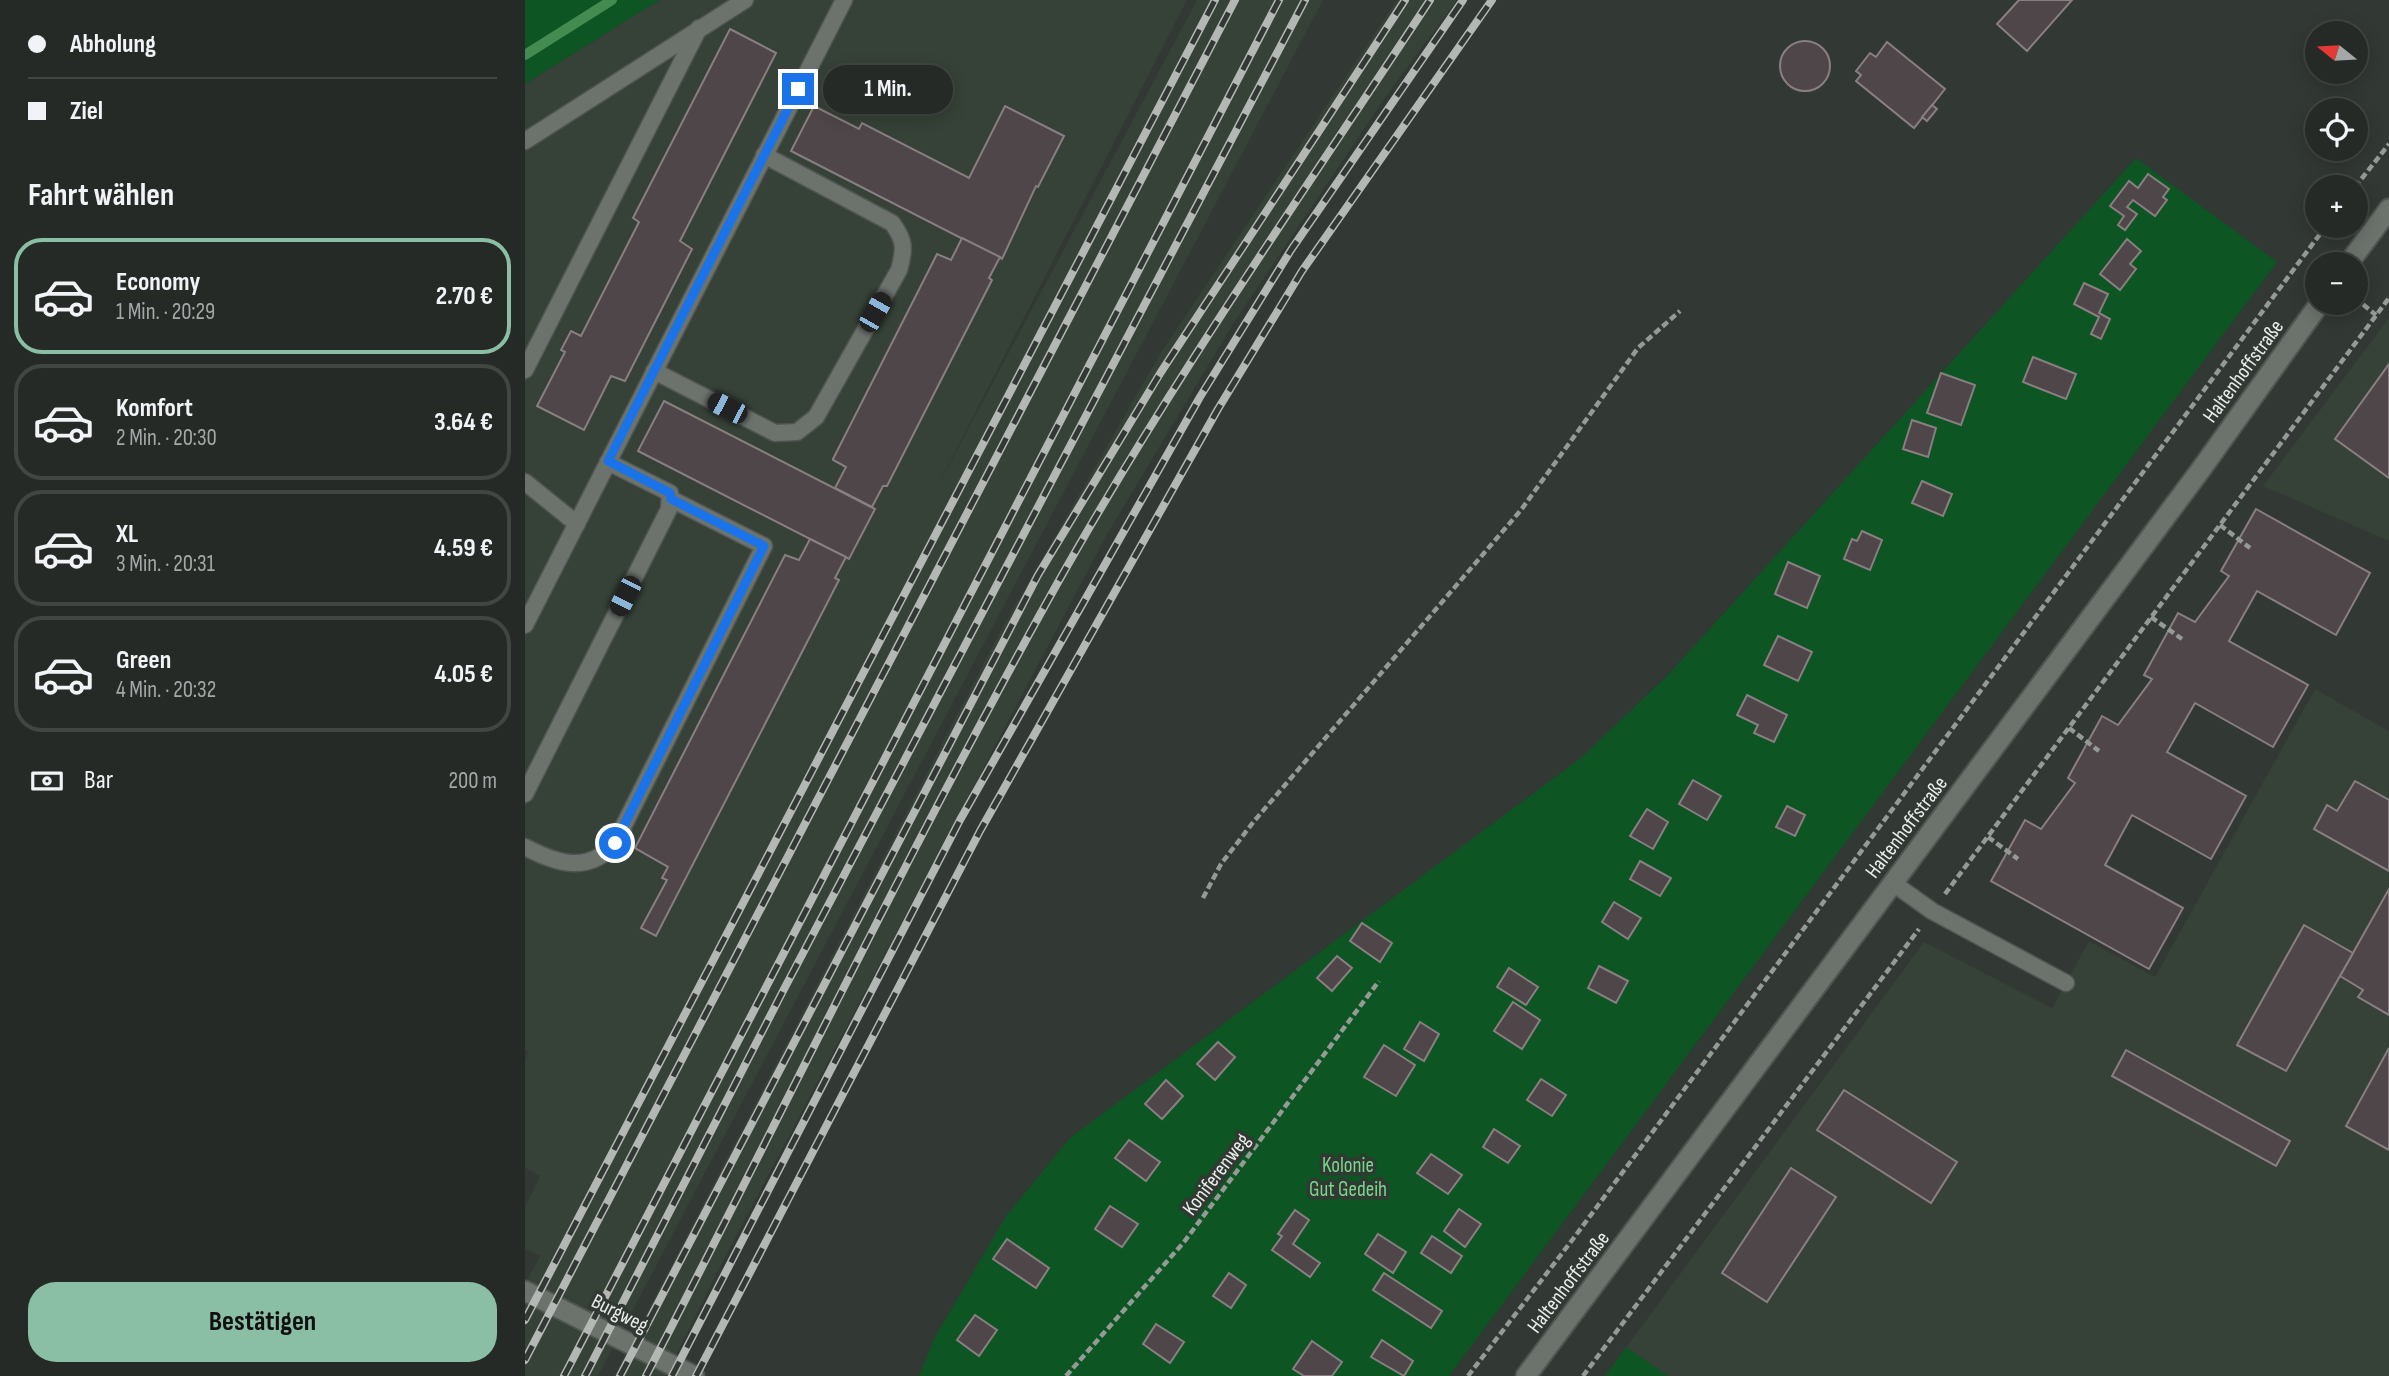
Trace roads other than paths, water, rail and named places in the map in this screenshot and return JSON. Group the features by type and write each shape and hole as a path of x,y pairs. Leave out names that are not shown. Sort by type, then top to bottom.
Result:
{"street":[{"path":"2357,252 2389,209"},
{"name":"Haltenhoffstraße","path":"1526,1376 2202,468 2311,315"},
{"name":"Burgweg","path":"525,1291 694,1376"}],"lane":[{"path":"525,141 744,0"},
{"path":"525,625 844,0"},
{"path":"525,370 699,28"},
{"path":"654,372 775,433 797,432 816,417 899,270 905,250 902,237 892,223 764,155"},
{"path":"525,794 669,509 670,493 608,461"},
{"path":"525,482 577,524"},
{"path":"525,847 549,859 575,865 599,858 615,843 764,546 671,499"},
{"path":"1893,883 1932,911 2066,984"}],"waterway":[{"path":"525,55 612,0"}],"railway":[{"path":"525,1320 1215,0"},
{"path":"525,1360 1235,0"},
{"path":"564,1376 1279,0"},
{"path":"585,1376 783,991 1305,0"},
{"path":"620,1376 1038,575 1161,372 1405,0"},
{"path":"646,1376 899,879 1057,584 1191,362 1430,0"},
{"path":"672,1376 960,820 1200,397 1291,250 1463,0"},
{"path":"696,1376 980,831 1218,409 1302,271 1492,0"}],"park label":[{"name":"Kolonie Gut Gedeih","path":"1348,1177"}]}
